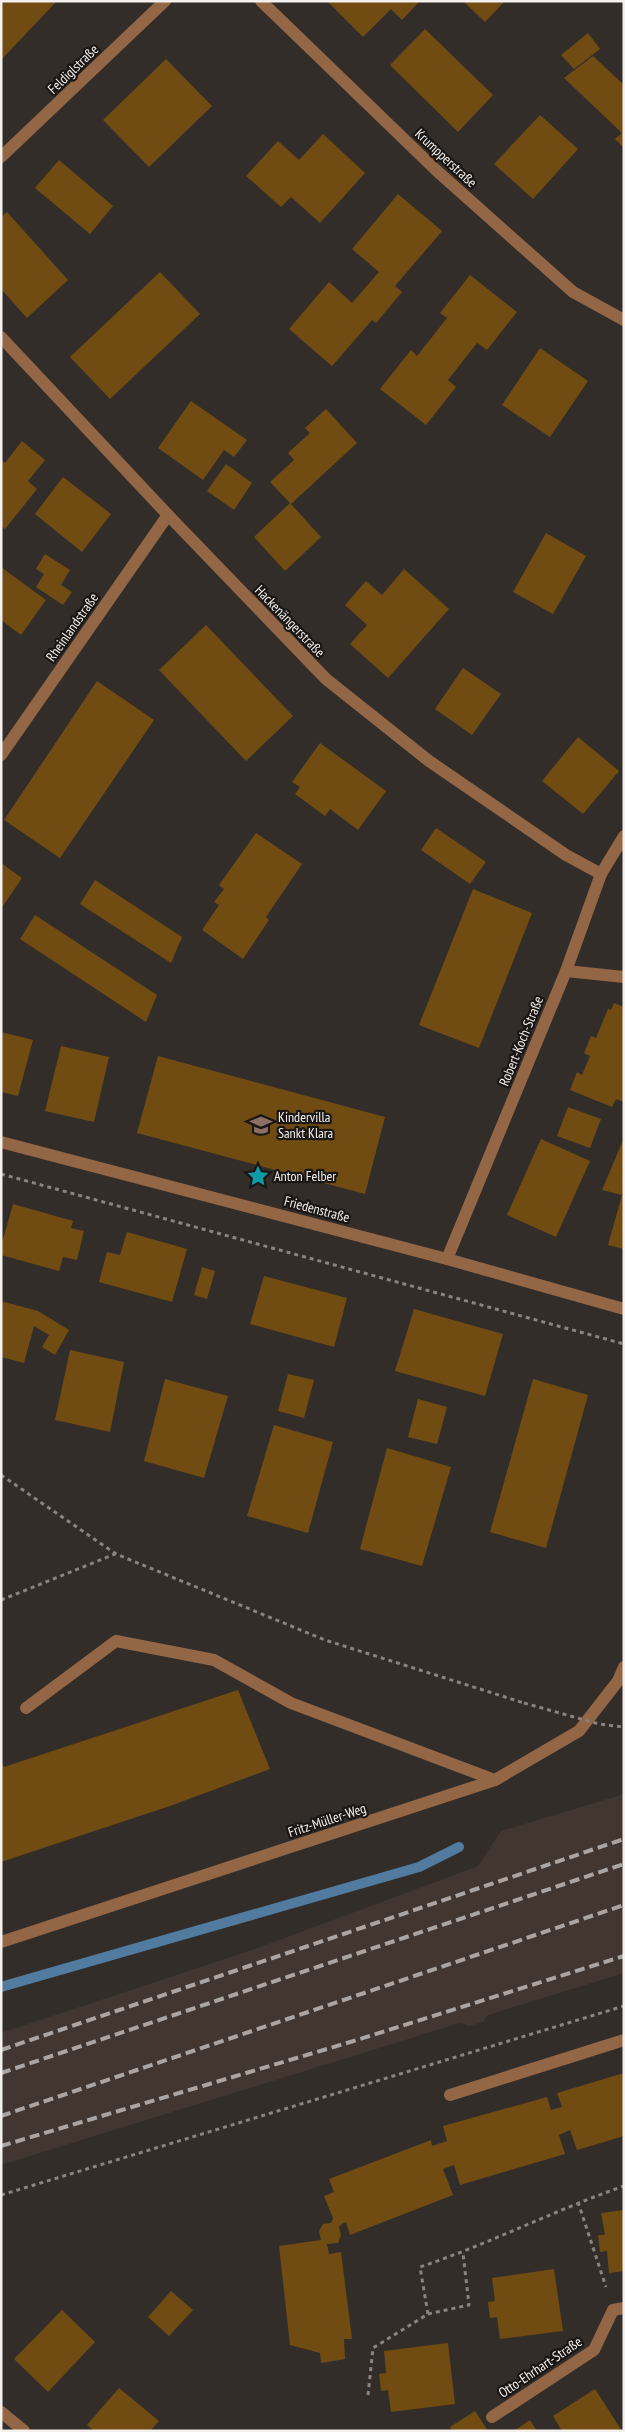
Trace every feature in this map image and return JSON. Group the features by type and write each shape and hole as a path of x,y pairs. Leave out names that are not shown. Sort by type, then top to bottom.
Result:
{"street":[{"name":"Krumpperstraße","path":"262,1 437,171 573,292 624,320"},
{"name":"Feldiglstraße","path":"1,157 161,2"},
{"name":"Hackenängerstraße","path":"1,337 168,515 326,679 430,761 566,855 601,874"},
{"name":"Rheinlandstraße","path":"1,755 168,515"},
{"name":"Robert-Koch-Straße","path":"447,1259 566,971 601,874 624,836"},
{"path":"566,971 624,977"},
{"name":"Friedenstraße","path":"1,1142 447,1259 624,1309"},
{"path":"26,1708 116,1641 214,1660 291,1703 495,1780"},
{"name":"Fritz-Müller-Weg","path":"1,1942 495,1780 579,1731 618,1681 624,1667"},
{"path":"450,2095 624,2040"},
{"name":"Otto-Ehrhart-Straße","path":"492,2416 594,2350 619,2309"},
{"path":"1,2412 24,2431"}],"path":[{"path":"1,1174 624,1344"},
{"path":"1,1475 116,1554 325,1640 524,1703 599,1724 624,1727"},
{"path":"1,1600 116,1554"},
{"path":"1,2195 624,2006"},
{"path":"428,2314 420,2267 463,2252 578,2202 624,2186"},
{"path":"578,2202 619,2309"},
{"path":"368,2394 374,2348 428,2314 469,2306 463,2252"}],"shaded area":[{"path":"624,1794 624,1973 488,2015 483,2022 469,2026 460,2023 1,2165 1,2033 258,1948 478,1866 501,1831"}],"building":[{"path":"1,1 57,1 1,60"},
{"path":"327,1 420,1 402,20 391,9 363,37"},
{"path":"463,1 505,1 485,22"},
{"path":"425,29 493,95 458,132 390,65"},
{"path":"588,33 600,49 574,69 561,55"},
{"path":"593,56 624,85 624,148 615,139 622,133 564,78"},
{"path":"166,59 212,106 149,167 103,120"},
{"path":"540,115 578,149 533,199 494,164"},
{"path":"323,134 365,173 320,223 291,197 281,207 246,176 278,141 299,160"},
{"path":"59,160 113,206 90,234 35,188"},
{"path":"398,194 442,231 395,286 402,292 376,323 372,320 332,366 289,329 329,282 352,303 379,272 352,249"},
{"path":"7,212 68,280 27,318 1,289 1,217"},
{"path":"160,272 200,314 110,399 70,357"},
{"path":"470,275 517,312 487,350 477,343 448,380 456,387 426,425 380,389 411,350 417,356 447,318 440,313"},
{"path":"540,348 588,381 550,437 502,405"},
{"path":"191,401 247,440 234,457 224,450 203,480 158,448"},
{"path":"326,409 357,443 291,504 321,537 285,571 254,537 290,503 270,482 294,460 288,453 310,433 305,428"},
{"path":"22,441 45,460 28,481 37,489 5,529 1,526 1,460 5,463"},
{"path":"226,464 252,483 234,510 207,491"},
{"path":"63,477 111,514 82,552 35,514"},
{"path":"546,533 586,556 553,614 513,592"},
{"path":"45,554 70,570 61,585 72,592 63,605 36,587 44,574 36,569"},
{"path":"1,567 46,600 21,635 1,620"},
{"path":"404,569 449,609 388,678 350,644 367,625 345,605 366,581 382,595"},
{"path":"206,625 293,716 246,761 159,670"},
{"path":"463,668 501,694 472,735 435,709"},
{"path":"97,681 154,720 60,858 4,820"},
{"path":"578,737 619,771 583,814 542,781"},
{"path":"320,743 386,791 358,830 330,809 325,816 295,794 300,787 292,782"},
{"path":"436,828 486,862 470,884 421,850"},
{"path":"256,833 302,864 266,917 269,920 243,959 202,930 219,905 214,902 224,889 219,885"},
{"path":"1,863 22,878 1,909"},
{"path":"95,880 182,937 171,963 80,904"},
{"path":"473,889 532,913 479,1048 419,1025"},
{"path":"35,915 157,995 146,1022 20,939"},
{"path":"614,1003 624,1007 624,1102 616,1099 612,1107 570,1090 577,1072 582,1075 590,1056 584,1053 591,1036 596,1038 608,1009 611,1010"},
{"path":"1,1032 33,1040 18,1096 1,1092"},
{"path":"61,1046 109,1057 94,1122 45,1111"},
{"name":"Kindervilla Sankt Klara","path":"158,1056 385,1117 365,1194 137,1133"},
{"path":"568,1107 601,1119 590,1148 557,1136"},
{"path":"624,1138 624,1190 622,1195 602,1190"},
{"path":"541,1139 590,1161 556,1237 507,1215"},
{"path":"622,1195 624,1196 624,1249 608,1245"},
{"path":"13,1204 73,1221 71,1228 84,1231 77,1260 63,1257 59,1271 1,1255 1,1246"},
{"path":"127,1232 187,1249 172,1302 99,1282 107,1252 120,1255"},
{"path":"202,1267 215,1271 207,1299 194,1295"},
{"path":"264,1276 347,1298 334,1347 250,1324"},
{"path":"1,1301 38,1311 69,1330 55,1355 42,1347 49,1335 34,1326 24,1363 1,1357"},
{"path":"414,1309 503,1334 485,1396 395,1371"},
{"path":"70,1350 124,1362 110,1432 55,1420"},
{"path":"288,1374 314,1380 304,1418 278,1411"},
{"path":"165,1379 228,1396 204,1478 144,1461"},
{"path":"533,1379 588,1395 546,1548 490,1532"},
{"path":"418,1399 447,1407 437,1444 408,1437"},
{"path":"274,1425 333,1442 308,1533 247,1516"},
{"path":"387,1448 451,1467 422,1566 360,1549"},
{"path":"238,1690 270,1769 170,1806 1,1862 1,1761 4,1767"},
{"path":"624,2073 624,2136 577,2150 570,2130 559,2135 565,2154 460,2185 454,2165 443,2169 453,2195 350,2235 346,2222 342,2224 339,2227 341,2235 338,2243 327,2244 329,2254 341,2252 352,2339 344,2339 345,2359 321,2363 320,2353 290,2345 279,2246 321,2240 319,2231 323,2224 331,2223 333,2218 324,2196 334,2192 329,2179 431,2140 432,2146 447,2141 443,2126 547,2097 551,2110 562,2107 557,2093"},
{"path":"624,2210 624,2271 609,2273 607,2251 600,2252 598,2235 605,2235 601,2213"},
{"path":"554,2269 563,2331 500,2339 497,2317 490,2318 488,2302 495,2301 492,2278"},
{"path":"171,2291 193,2310 169,2336 148,2317"},
{"path":"62,2310 95,2342 48,2392 14,2359"},
{"path":"448,2343 455,2404 391,2412 388,2390 381,2391 379,2374 386,2373 384,2351"},
{"path":"119,2388 159,2421 150,2431 94,2431 87,2425"},
{"path":"595,2389 622,2431 562,2431 553,2416"},
{"path":"475,2411 488,2431 452,2431 450,2427"},
{"path":"530,2420 537,2431 514,2431"}],"waterway":[{"path":"1,1987 419,1867 459,1847"}],"railway":[{"path":"1,2050 624,1839"},
{"path":"1,2073 624,1864"},
{"path":"1,2116 624,1905"},
{"path":"1,2146 357,2040 624,1956"}],"place":[{"name":"Kindervilla Sankt Klara","path":"261,1125"},
{"name":"Anton Felber","path":"258,1176"}]}
